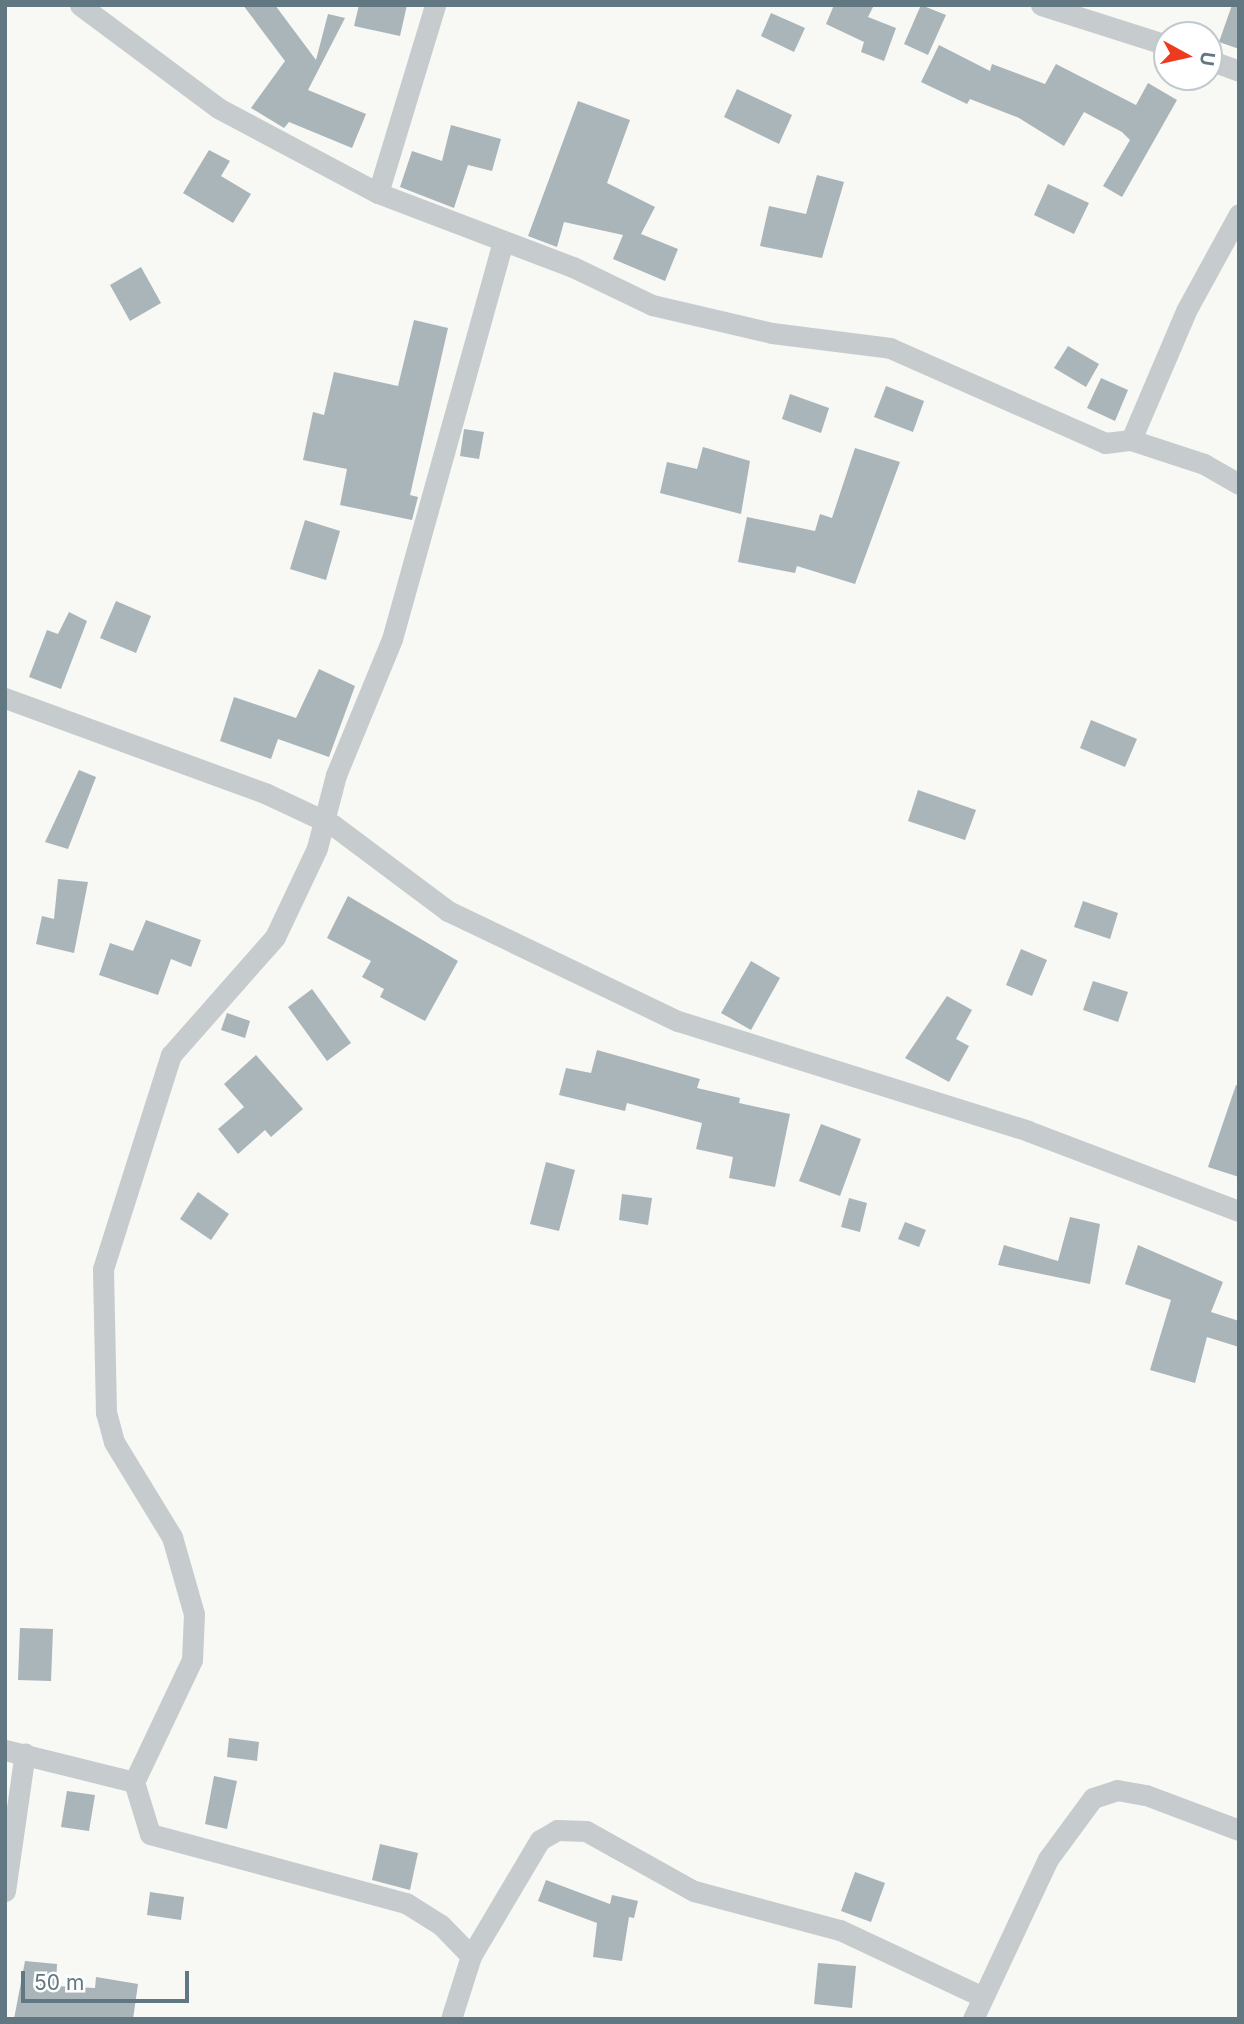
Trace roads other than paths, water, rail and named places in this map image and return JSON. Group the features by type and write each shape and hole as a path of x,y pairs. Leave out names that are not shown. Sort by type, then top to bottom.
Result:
{"street":[{"path":"80,5 218,108 378,193 573,267 652,305 772,332 890,348 1105,443 1131,440 1204,464 1239,484"},
{"path":"378,193 435,5"},
{"path":"1041,5 1153,41"},
{"path":"1131,440 1187,309 1239,214"},
{"path":"471,1956 406,1903 150,1834 134,1782 192,1660 194,1614 172,1537 114,1442 106,1413 103,1269 171,1055 275,937 317,848 322,820 392,639 503,242"},
{"path":"5,698 322,820 448,911 678,1020 1028,1132 1239,1211"},
{"path":"5,1891 15,1751 134,1782"},
{"path":"973,2019 981,1996 1048,1859 1093,1798 1117,1790 1146,1795 1239,1830"},
{"path":"451,2019 471,1956 540,1840 557,1830 586,1831 694,1891 840,1930 981,1996"}]}
